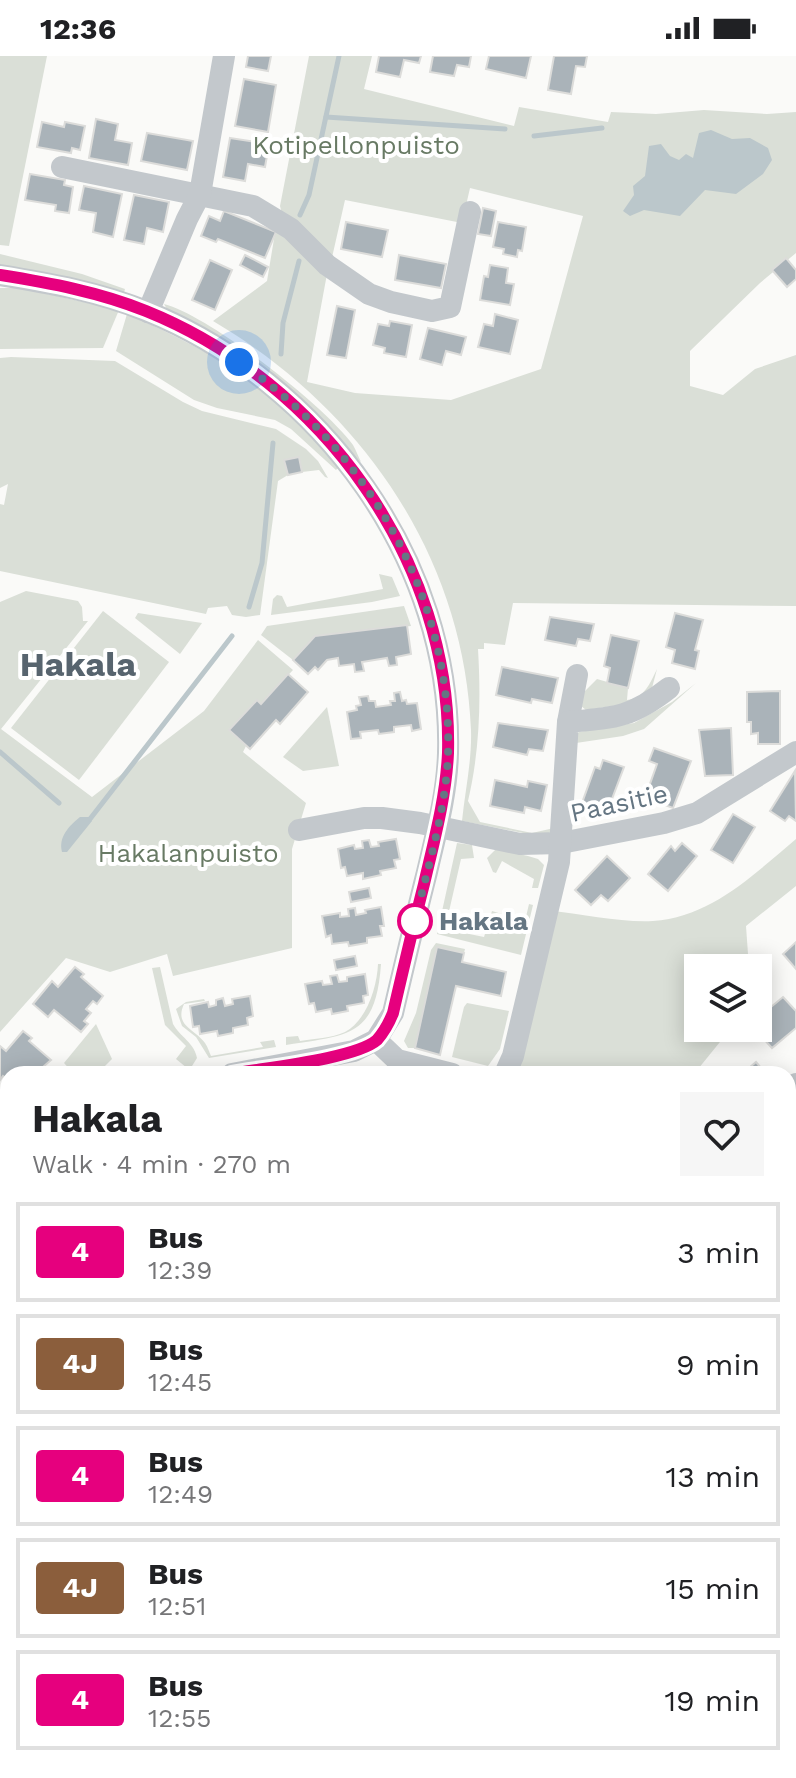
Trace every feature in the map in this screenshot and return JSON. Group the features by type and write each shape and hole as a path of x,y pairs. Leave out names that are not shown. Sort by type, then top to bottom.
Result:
{"street":[{"path":"148,312 200,194 224,56"},
{"path":"62,167 253,206 291,229 327,265 358,287 391,302 432,311 450,307 470,212"},
{"path":"0,275 55,284 148,312 224,352 254,372 333,446 392,528 423,598 433,627 445,688 448,756 437,827 393,1013 376,1040 354,1051 274,1066"},
{"path":"509,1066 559,862 568,722 577,675"},
{"path":"568,722 626,715 641,709 669,688"},
{"name":"Paasitie","path":"299,830 364,818 382,818 520,844 561,843 688,816 796,752"},
{"path":"376,1040 397,1060 421,1066"}],"green space":[{"path":"0,56 47,56 9,246 0,245"},
{"name":"Kotipellonpuisto","path":"309,56 372,56 364,89 514,126 519,107 608,122 611,112 796,112 796,253 760,283 690,351 690,386 723,395 755,369 796,355 796,606 513,603 505,645 484,643 484,649 478,649 479,725 468,801 480,822 532,833 554,828 548,834 538,836 462,821 471,742 464,666 449,605 425,547 395,493 358,443 315,397 266,356 213,321 267,281 276,227 327,274 307,382 355,393 451,400 541,369 583,216 470,188 462,223 345,200 331,262 282,214 280,206"},
{"path":"0,254 82,274 125,289 123,296 0,266"},
{"path":"0,288 21,288 119,310 103,348 0,349"},
{"path":"164,304 209,326 293,386 339,428 353,445 361,462 168,311"},
{"path":"127,314 195,347 259,387 297,420 338,468 336,470 291,429 275,420 194,400 116,351"},
{"path":"0,358 115,361 202,411 276,429 318,461 328,478 319,470 302,472 299,457 285,460 288,475 278,481 260,615 232,615 227,606 208,608 206,614 0,571 0,504 4,505 8,484 0,488"},
{"path":"379,574 392,577 400,596 271,615 273,599 277,595 282,596 287,607 383,589"},
{"name":"Hakalanpuisto","path":"26,591 78,601 82,607 83,621 88,621 1,729 92,797 204,711 258,640 293,670 261,704 257,700 230,731 246,746 243,752 306,803 292,849 292,948 173,976 167,954 110,972 66,958 0,1032 0,602"},
{"path":"404,606 411,626 315,636 293,660 261,635 267,626"},
{"path":"103,611 169,662 79,780 11,728"},
{"path":"138,613 202,623 180,654 135,618"},
{"path":"657,669 652,688 639,702 586,710 581,706 582,694 597,679 628,688 627,700 633,699 643,693"},
{"path":"696,683 644,729 623,736 576,743 574,737 579,732 634,723 672,702"},
{"path":"327,707 339,766 303,771 283,757"},
{"path":"796,839 796,886 746,926 748,954 684,954 684,1042 720,1042 700,1066 517,1066 553,911 653,921 694,912 730,892"},
{"path":"457,843 472,845 474,858 461,859 445,929 484,937 492,911 525,921 529,904 533,905 521,955 437,934"},
{"path":"496,849 538,859 544,865 538,888 532,888 534,879 502,861 496,873 493,872 487,858"},
{"path":"436,943 465,949 464,953 437,947 415,1048 408,1048 404,1041 416,1013 431,950"},
{"path":"378,964 381,964 373,1006 355,1028 327,1038 286,1045 286,1037 298,1036 300,1041 322,1038 353,1027 369,1002 376,983"},
{"path":"160,967 173,1024 193,1048 197,1058 192,1066 185,1066 176,1059 186,1046 165,1025 152,968"},
{"path":"204,999 184,1004 182,1017 205,1043 211,1056 263,1047 260,1042 274,1040 276,1047 209,1058 196,1037 182,1026 176,1009 186,1002"},
{"path":"467,1003 509,1011 500,1049 488,1066 452,1057"},
{"path":"96,1024 112,1059 105,1066 67,1066 64,1063"}],"shaded area":[{"path":"711,130 732,139 750,138 768,148 772,160 763,174 736,194 705,190 680,216 644,210 630,216 623,211 634,195 633,186 645,176 649,146 661,144 670,156 679,160 686,154 693,158 699,133"},
{"path":"80,817 89,817 92,821 67,852 62,852 63,837"}],"building":[{"path":"248,56 271,56 268,71 246,67"},
{"path":"379,56 421,56 419,63 404,60 400,77 376,72"},
{"path":"433,56 471,56 469,67 457,65 454,76 430,72"},
{"path":"489,56 531,56 526,78 486,69"},
{"path":"554,56 587,56 585,67 576,66 571,94 548,90"},
{"path":"244,79 276,85 268,132 235,126"},
{"path":"96,119 118,124 115,140 132,143 128,165 89,158"},
{"path":"42,122 64,127 65,122 85,126 80,150 72,148 71,153 37,147"},
{"path":"147,133 193,141 187,170 141,161"},
{"path":"230,138 269,144 265,167 248,164 245,181 223,177"},
{"path":"30,174 65,180 64,185 73,187 69,213 55,211 56,205 25,200"},
{"path":"84,186 122,194 113,237 93,232 96,213 79,210"},
{"path":"134,195 169,202 163,232 147,228 144,244 124,240"},
{"path":"483,208 496,211 491,236 478,234"},
{"path":"224,211 276,232 265,258 218,239 216,242 201,236 209,216 220,221"},
{"path":"346,222 388,230 382,257 341,249"},
{"path":"498,222 526,227 522,251 518,250 517,257 503,254 504,249 493,247"},
{"path":"245,255 268,267 263,277 240,265"},
{"path":"399,255 446,264 441,288 395,280"},
{"path":"786,258 796,270 796,279 787,287 772,270"},
{"path":"210,260 232,270 215,310 192,300"},
{"path":"490,265 508,268 506,283 514,284 510,305 480,300 484,276 488,277"},
{"path":"337,306 355,310 346,358 327,355"},
{"path":"495,314 518,320 510,354 478,347 484,324 493,326"},
{"path":"390,321 412,325 406,357 384,353 385,348 373,345 378,324 389,326"},
{"path":"428,328 466,337 461,355 446,351 442,365 420,359"},
{"path":"299,457 302,472 288,475 284,460"},
{"path":"675,613 703,620 695,650 699,651 695,669 672,663 675,650 666,647"},
{"path":"550,617 594,624 590,641 578,639 576,646 545,640"},
{"path":"407,625 411,654 396,657 397,665 389,666 387,658 362,662 364,671 355,672 354,664 339,666 338,658 327,660 318,670 315,667 308,674 293,660 315,636"},
{"path":"611,635 639,641 628,688 607,683 610,668 604,666"},
{"path":"502,667 558,678 552,703 532,699 531,703 496,695"},
{"path":"288,674 308,692 280,724 276,720 250,749 229,730 257,700 261,704"},
{"path":"780,691 780,744 758,744 758,733 751,734 751,722 747,722 747,692"},
{"path":"400,692 402,701 417,703 421,729 412,731 411,725 394,727 394,732 360,732 361,738 351,739 347,712 357,710 356,706 361,705 359,697 368,696 369,701 375,701 376,707 391,705 390,701 395,701 394,693"},
{"path":"498,723 548,730 543,751 529,749 527,755 493,747"},
{"path":"731,728 733,775 705,776 699,730"},
{"path":"654,748 691,761 673,808 645,798 657,764 649,761"},
{"path":"603,760 624,767 607,812 582,803 595,767 600,769"},
{"path":"795,771 796,821 789,816 785,821 770,811"},
{"path":"495,780 527,787 528,781 547,785 541,811 525,807 524,813 490,806"},
{"path":"733,814 755,827 733,863 711,850"},
{"path":"396,839 400,859 394,860 396,868 363,879 363,873 347,876 345,867 341,868 338,849 354,845 355,849 363,848 362,841 369,840 371,847 379,846 378,842"},
{"path":"682,843 697,856 668,891 648,874 671,846 675,851"},
{"path":"607,856 630,878 608,901 601,895 591,905 575,890"},
{"path":"369,888 371,898 351,902 349,892"},
{"path":"381,907 382,936 367,938 367,943 349,946 348,942 332,944 331,935 326,937 322,916 340,913 340,917 349,916 348,909 355,908 356,915"},
{"path":"796,942 796,969 783,954"},
{"path":"437,947 464,953 462,962 506,972 501,996 456,986 440,1055 415,1048"},
{"path":"355,956 357,966 336,970 334,960"},
{"path":"75,967 84,974 81,977 103,996 97,1004 93,1001 86,1009 91,1013 84,1021 88,1024 81,1032 54,1010 48,1017 33,1004 52,981 58,987"},
{"path":"365,974 368,995 363,996 364,1003 347,1006 348,1011 332,1014 331,1009 316,1012 314,1003 309,1004 305,984 322,981 323,985 332,984 330,976 337,975 339,982 347,981 347,977"},
{"path":"250,996 253,1016 247,1018 248,1025 218,1036 217,1031 200,1034 199,1026 193,1027 190,1006 208,1002 209,1007 223,998 225,1006 233,1004 232,999"},
{"path":"783,997 796,1011 796,1028 772,1048 767,1042 772,1042 772,1006"},
{"path":"23,1031 32,1038 29,1041 51,1060 44,1066 0,1066 0,1046 6,1051"}],"waterway":[{"path":"300,215 309,195 339,56"},
{"path":"326,117 505,129"},
{"path":"534,136 602,128"},
{"path":"281,354 283,323 299,261"},
{"path":"249,607 262,563 273,443"},
{"path":"90,819 232,636"},
{"path":"0,752 59,803"}],"bus line":[{"name":"4","path":"0,275 55,284 148,312 224,352 254,372 309,421 357,476 392,528 423,598 433,627 445,688 448,756 437,827 393,1013 386,1028 366,1047 274,1066"}],"place":[{"name":"Hakala","path":"415,921"}],"district":[{"name":"Hakala","path":"78,664"}],"route":[{"path":"239,362 309,421 357,476 406,555 433,627 445,688 448,756 437,827 415,921"}]}
